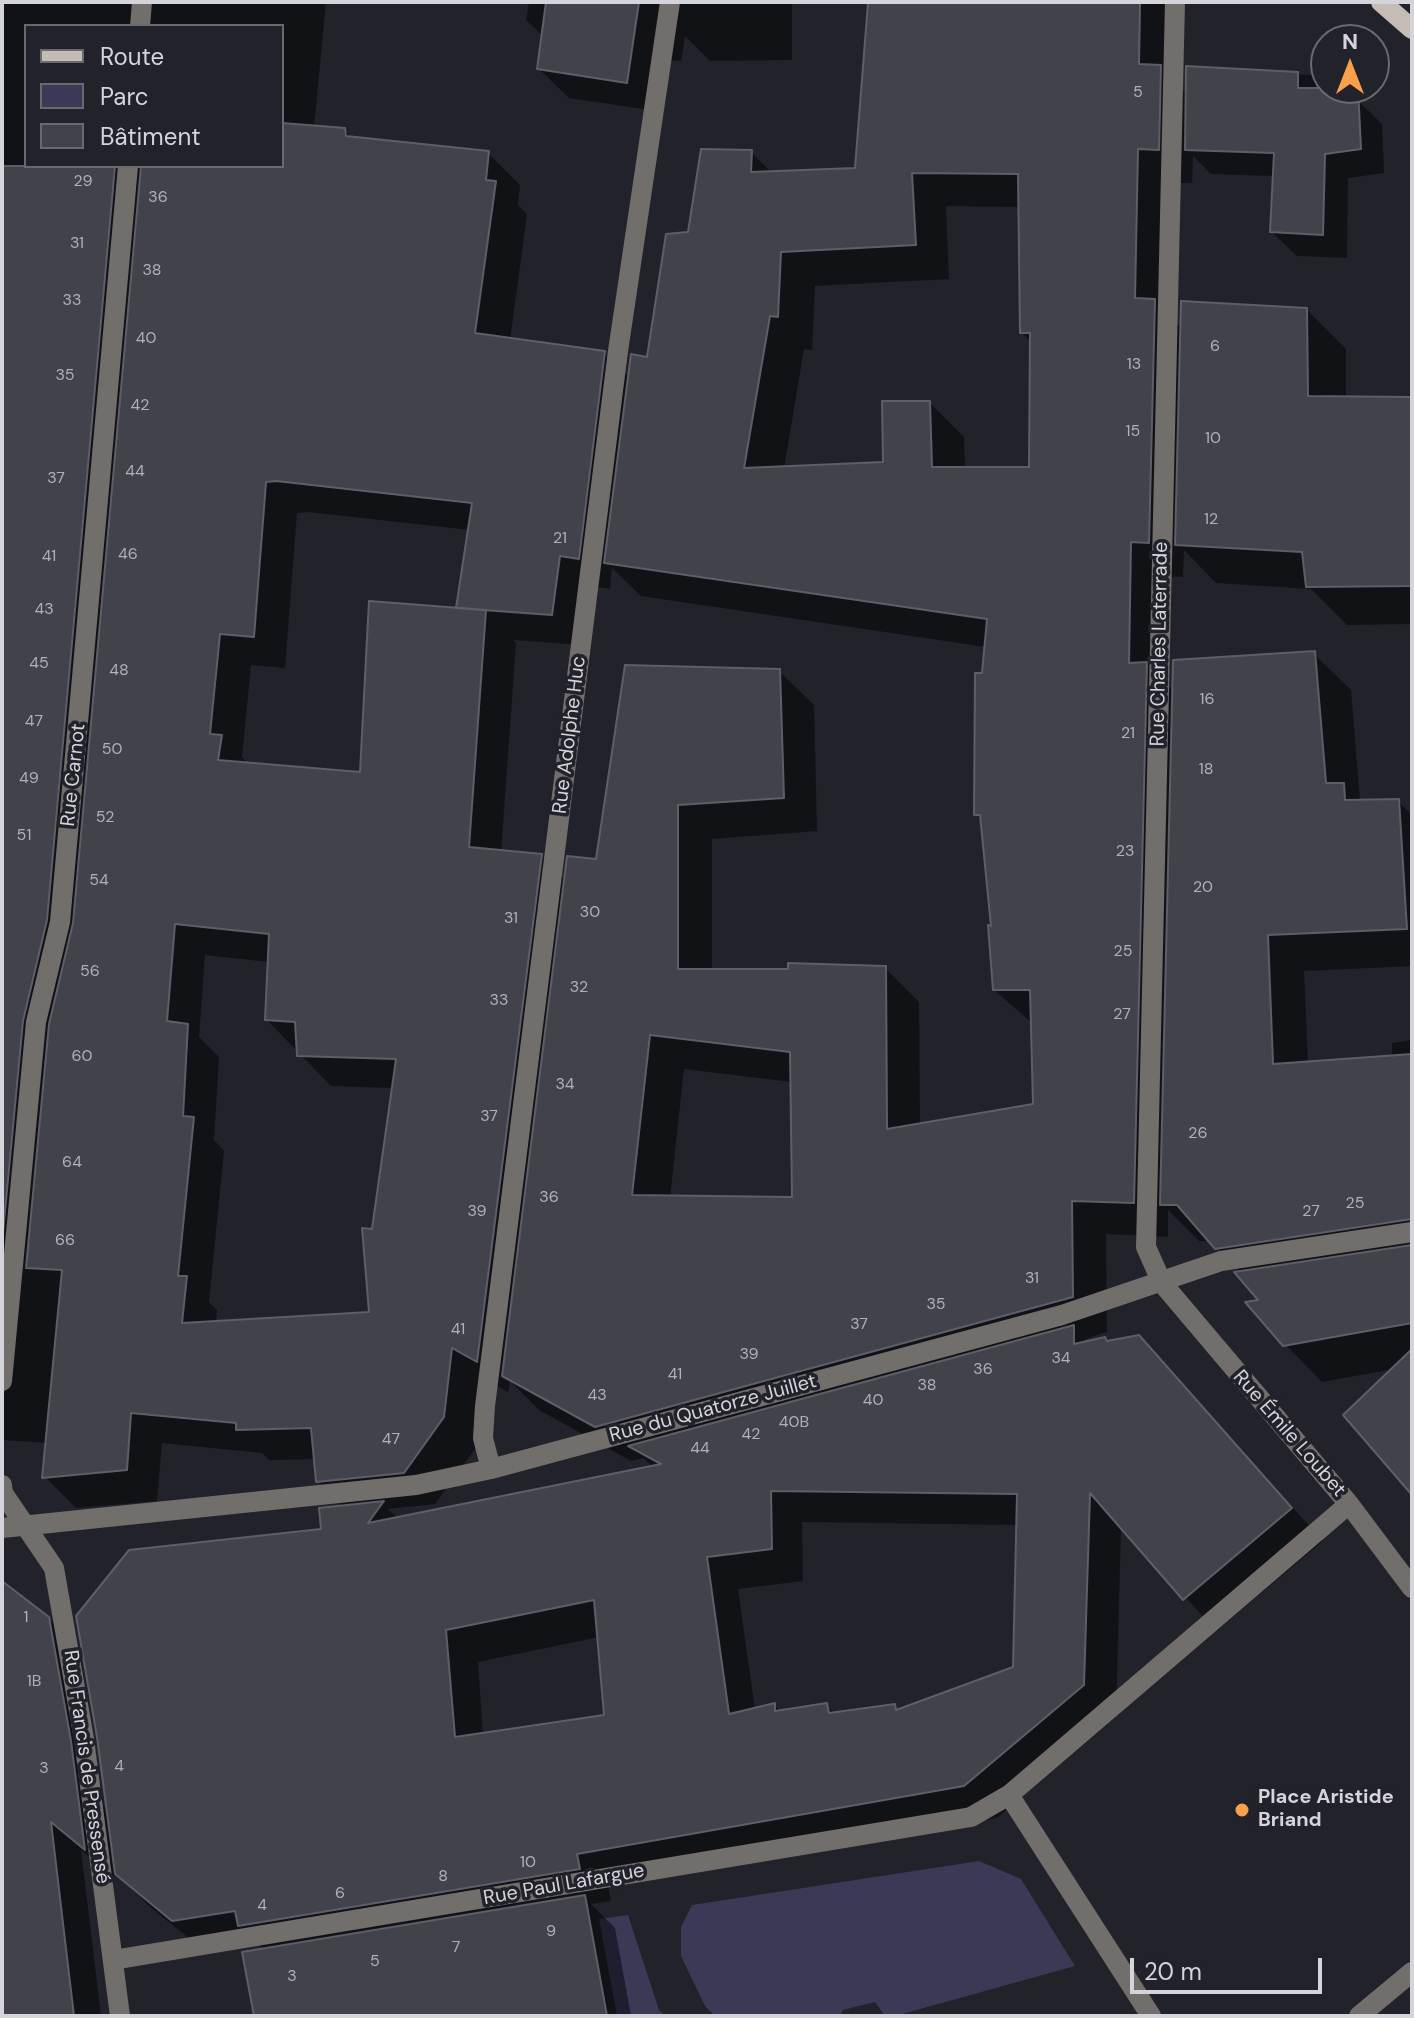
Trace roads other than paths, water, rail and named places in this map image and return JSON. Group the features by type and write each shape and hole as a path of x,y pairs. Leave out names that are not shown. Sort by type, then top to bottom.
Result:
{"main road":[{"path":"1386,7 1412,31"}],"street":[{"path":"140,24 142,2"},
{"name":"Rue Adolphe Huc","path":"491,1469 483,1438 485,1406 618,351 670,2"},
{"name":"Rue Charles Laterrade","path":"1162,1283 1146,1247 1175,2"},
{"name":"Rue Carnot","path":"2,1381 36,1022 60,922 128,168"},
{"name":"Rue du Quatorze Juillet","path":"2,1528 416,1485 491,1469 1062,1315 1221,1261 1412,1232"},
{"name":"Rue Émile Loubet","path":"1162,1283 1349,1504 1412,1588"},
{"path":"2,1485 3,1493 27,1526"},
{"path":"1151,2016 1009,1795 1349,1504"},
{"name":"Rue Francis de Pressensé","path":"27,1526 54,1568 84,1739 120,2016"},
{"name":"Rue Paul Lafargue","path":"113,1960 971,1817 1009,1795"},
{"path":"1359,2016 1412,1972"}],"place":[{"name":"Place Aristide Briand","path":"1242,1810"}]}
